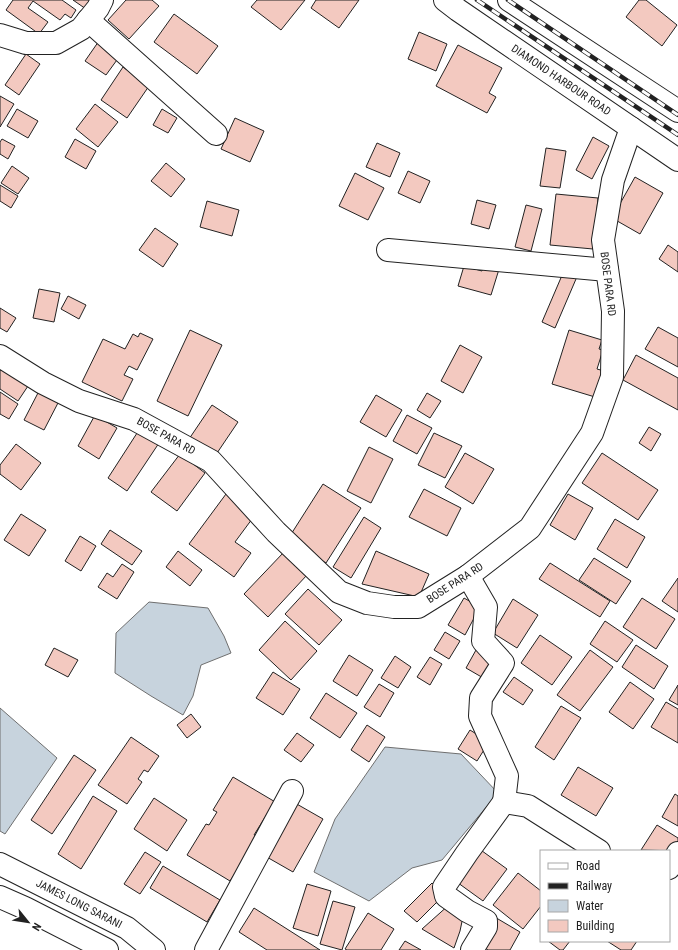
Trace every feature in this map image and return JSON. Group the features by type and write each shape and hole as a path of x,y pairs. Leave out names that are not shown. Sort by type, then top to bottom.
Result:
{"main road":[{"path":"0,35 26,43 56,43 81,29 98,8 102,0"},
{"name":"DIAMOND HARBOUR ROAD","path":"445,0 678,160"},
{"path":"510,0 678,110"},
{"path":"88,20 216,134"},
{"name":"BOSE PARA RD","path":"0,356 43,383 79,401 134,419 211,461 276,532 339,592 367,603 394,607 418,607 468,576 530,528 592,433 612,377 613,311 603,240 613,180 631,128"},
{"path":"388,250 607,270"},
{"path":"468,576 486,607 483,640 503,662 481,698 480,716 507,776 504,802 444,887 446,896 486,921 486,927 472,950"},
{"path":"206,950 292,791"},
{"path":"504,802 528,806 597,850"},
{"path":"670,866 678,853"},
{"name":"JAMES LONG SARANI","path":"0,864 127,928 154,950"},
{"path":"0,897 25,908 107,950"}],"water":[{"path":"149,602 208,608 224,636 231,653 201,665 193,696 183,715 115,673 116,633"},
{"path":"0,708 57,758 5,834 0,831"},
{"path":"385,747 461,754 498,793 442,860 412,868 369,901 314,872 335,819"}],"building":[{"path":"13,0 62,0 76,10 71,18 65,14 60,20 33,1 28,8 48,22 39,34 6,10"},
{"path":"73,0 92,0 86,9"},
{"path":"126,0 152,0 159,6 129,39 108,20"},
{"path":"257,0 305,0 281,30 251,7"},
{"path":"316,0 359,0 339,28 311,8"},
{"path":"639,0 646,0 677,25 662,46 626,17"},
{"path":"174,14 218,46 197,74 154,42"},
{"path":"419,32 447,44 436,71 408,59"},
{"path":"101,38 122,53 106,75 85,61"},
{"path":"458,45 502,68 489,93 496,97 487,113 436,86"},
{"path":"26,54 40,64 19,95 5,85"},
{"path":"123,67 149,86 127,118 101,100"},
{"path":"0,96 14,104 0,127"},
{"path":"95,104 118,122 98,147 76,129"},
{"path":"17,109 38,121 28,138 7,126"},
{"path":"162,109 177,118 168,133 153,125"},
{"path":"235,118 264,131 250,162 221,149"},
{"path":"593,137 609,146 592,179 576,170"},
{"path":"2,139 15,146 8,159 0,154 0,142"},
{"path":"75,139 96,151 86,169 65,157"},
{"path":"377,143 400,153 390,177 366,167"},
{"path":"546,148 566,151 560,188 540,186"},
{"path":"166,163 185,179 171,197 151,181"},
{"path":"12,166 29,178 18,194 1,183"},
{"path":"408,171 430,181 420,203 398,193"},
{"path":"355,173 384,188 368,220 339,206"},
{"path":"635,177 663,193 640,234 612,218"},
{"path":"0,185 18,196 11,208 0,201"},
{"path":"556,194 598,198 593,249 550,245"},
{"path":"477,200 496,205 489,229 471,224"},
{"path":"207,201 239,210 232,236 200,227"},
{"path":"526,205 542,209 531,251 515,247"},
{"path":"155,228 178,244 163,267 139,250"},
{"path":"668,245 678,252 678,272 659,259"},
{"path":"485,262 500,266 491,295 458,286 464,266 482,271"},
{"path":"566,266 579,272 555,328 542,322"},
{"path":"39,289 60,293 54,322 33,318"},
{"path":"68,296 86,305 79,319 61,309"},
{"path":"0,308 16,318 7,332 0,328"},
{"path":"658,327 678,338 678,367 645,349"},
{"path":"190,330 222,345 188,416 157,401"},
{"path":"569,330 602,340 599,349 603,350 597,369 604,371 595,397 552,384"},
{"path":"140,333 153,339 137,370 129,366 124,375 133,379 122,401 82,382 103,339 125,349 133,334 138,337"},
{"path":"460,345 482,357 463,393 441,381"},
{"path":"636,355 678,378 678,410 623,380"},
{"path":"3,366 30,383 18,401 0,389 0,371"},
{"path":"39,391 59,401 44,430 24,420"},
{"path":"0,392 18,404 9,419 0,414"},
{"path":"427,393 441,401 430,418 417,410"},
{"path":"376,395 402,410 386,437 360,422"},
{"path":"212,405 238,422 215,456 189,439"},
{"path":"95,415 117,428 99,459 78,446"},
{"path":"407,415 432,428 417,454 393,441"},
{"path":"649,427 661,434 651,451 639,443"},
{"path":"139,430 159,443 127,491 108,478"},
{"path":"434,433 462,446 445,478 418,465"},
{"path":"16,444 41,463 21,490 0,474 0,465"},
{"path":"369,447 393,459 371,503 347,491"},
{"path":"465,453 494,469 473,504 445,487"},
{"path":"602,453 658,490 638,520 582,483"},
{"path":"180,454 205,473 177,511 151,492"},
{"path":"323,484 361,508 326,563 288,539"},
{"path":"424,489 461,508 447,536 409,517"},
{"path":"226,494 255,515 235,542 251,553 234,577 189,544"},
{"path":"568,494 593,508 575,540 550,525"},
{"path":"21,514 46,530 29,556 4,540"},
{"path":"364,517 381,528 351,578 333,567"},
{"path":"615,519 645,537 627,568 597,549"},
{"path":"110,530 142,551 132,565 101,544"},
{"path":"80,536 96,546 81,571 65,561"},
{"path":"178,551 202,570 190,586 166,567"},
{"path":"376,551 429,574 419,597 362,584"},
{"path":"284,552 307,575 268,617 244,594"},
{"path":"594,558 631,581 616,604 579,580"},
{"path":"550,563 610,601 600,617 539,579"},
{"path":"122,564 134,572 117,599 98,587 107,573 113,577"},
{"path":"678,578 678,612 662,601"},
{"path":"308,589 342,620 319,645 285,614"},
{"path":"464,598 480,607 465,635 448,625"},
{"path":"642,598 675,619 656,649 623,627"},
{"path":"513,599 538,615 517,648 493,633"},
{"path":"285,621 317,651 291,680 259,650"},
{"path":"605,621 633,640 617,662 590,644"},
{"path":"445,632 460,641 449,659 434,650"},
{"path":"540,635 572,657 552,685 521,663"},
{"path":"636,645 668,666 654,689 622,667"},
{"path":"54,648 78,660 68,677 45,665"},
{"path":"476,650 495,660 485,679 466,668"},
{"path":"590,650 613,667 580,711 557,695"},
{"path":"349,655 373,670 357,696 333,681"},
{"path":"395,656 411,667 398,688 381,678"},
{"path":"430,657 442,664 430,685 417,677"},
{"path":"273,672 300,689 283,715 256,698"},
{"path":"514,677 533,690 523,705 503,692"},
{"path":"630,682 654,699 633,729 609,712"},
{"path":"379,684 394,693 380,717 364,707"},
{"path":"678,685 678,705 669,700"},
{"path":"326,693 357,713 340,738 310,718"},
{"path":"666,702 678,709 678,743 651,727"},
{"path":"561,706 581,718 554,760 535,747"},
{"path":"191,714 201,727 187,738 177,725"},
{"path":"367,725 385,737 369,762 351,750"},
{"path":"470,730 489,742 477,761 458,749"},
{"path":"297,733 314,745 301,762 284,750"},
{"path":"131,737 159,756 148,772 144,770 138,779 142,782 127,804 98,785"},
{"path":"74,755 96,770 52,834 31,820"},
{"path":"578,767 613,788 596,816 561,795"},
{"path":"233,777 277,803 270,816 267,814 254,835 259,838 230,881 187,855 206,824 209,825 217,812 213,810"},
{"path":"675,794 678,796 678,826 662,817"},
{"path":"93,796 117,811 81,869 58,854"},
{"path":"154,798 187,820 167,851 134,829"},
{"path":"295,803 323,819 293,872 265,856"},
{"path":"657,825 678,838 678,851 641,850"},
{"path":"478,848 507,869 483,901 454,880"},
{"path":"145,852 161,862 140,894 124,884"},
{"path":"163,866 220,900 207,922 150,888"},
{"path":"518,873 540,890 540,907 523,929 493,905"},
{"path":"432,883 444,895 417,922 404,911"},
{"path":"307,884 331,891 318,936 293,928"},
{"path":"333,901 355,907 342,950 320,944"},
{"path":"450,904 464,912 460,931 454,948 422,929"},
{"path":"254,908 320,950 267,950 239,932"},
{"path":"368,913 394,929 381,950 345,949"},
{"path":"493,916 520,932 510,950 488,950 477,943"},
{"path":"405,941 421,950 399,950"},
{"path":"549,942 569,942 563,950 560,950"},
{"path":"609,942 636,942 631,950 621,950"}],"railway":[{"path":"477,0 678,135"},
{"path":"508,0 678,115"}]}
